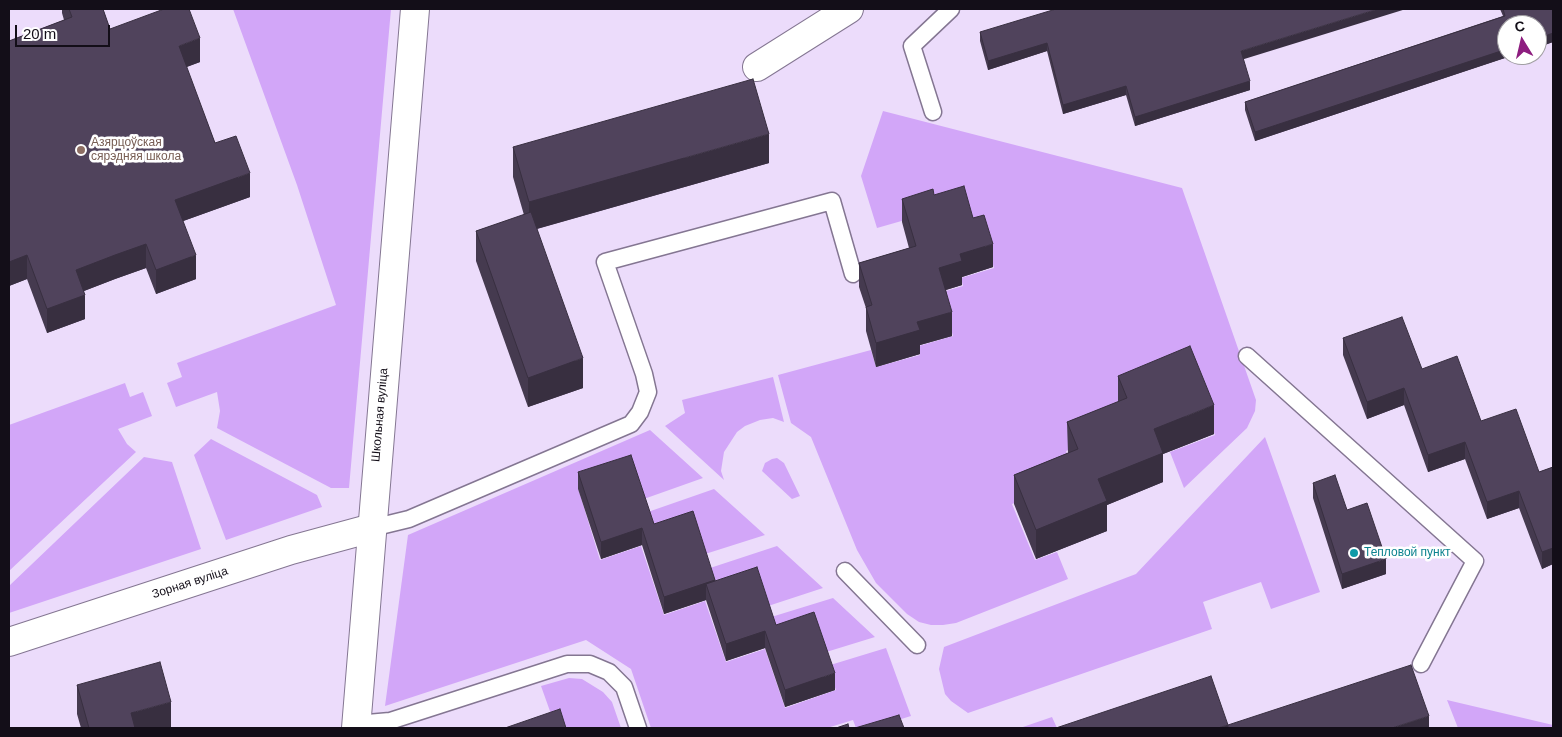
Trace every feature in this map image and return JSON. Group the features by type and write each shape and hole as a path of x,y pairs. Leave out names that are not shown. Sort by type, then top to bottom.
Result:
{"street":[{"name":"Школьная вуліца","path":"356,726 415,9"},
{"path":"757,66 849,9"},
{"name":"Зорная вуліца","path":"9,642 291,550 372,528"}],"lane":[{"path":"933,112 912,46 951,9"},
{"path":"372,528 409,519 630,424 640,412 648,392 644,374 606,262 832,201 853,274"},
{"path":"1246,356 1475,561 1421,664"},
{"path":"845,571 917,645"},
{"path":"356,726 390,721 567,664 590,664 609,672 624,687 638,728"}],"shaded area":[{"path":"233,9 391,9 349,488 331,488 217,428 220,411 217,392 176,407 167,383 182,377 177,363 336,305 297,185"},
{"path":"883,111 1182,188 1256,400 1255,411 1247,428 1184,488 1170,452 1215,435 1191,374 1125,427 1066,451 1076,478 1012,504 1035,560 1057,552 1068,579 956,623 943,625 919,622 907,614 876,583 857,550 811,437 791,423 778,375 871,350 876,367 920,355 919,346 953,336 944,305 932,295 963,286 961,278 994,268 985,238 933,212 877,228 861,176"},
{"path":"773,377 784,422 773,418 760,420 745,426 737,432 724,452 721,471 724,480 665,426 685,413 682,400"},
{"path":"125,383 130,397 143,392 152,416 118,429 127,444 136,452 9,571 9,425"},
{"path":"650,430 703,478 641,500 632,471 578,488 600,560 641,546 664,615 705,601 726,662 765,649 785,708 836,690 827,666 886,648 911,716 872,728 856,728 853,720 827,728 651,728 631,669 586,640 385,706 408,535"},
{"path":"1265,437 1320,592 1271,609 1261,582 1203,602 1212,629 968,713 951,701 945,694 939,669 944,647 1136,574"},
{"path":"211,439 317,495 322,507 226,540 194,455"},
{"path":"144,457 172,462 201,549 9,613 9,586"},
{"path":"777,458 784,463 800,496 792,499 762,471 765,463"},
{"path":"714,489 765,535 702,555 654,541 645,513"},
{"path":"777,546 823,588 765,607 716,597 707,569"},
{"path":"833,598 875,637 823,653 777,642 768,618"},
{"path":"569,678 582,679 603,692 612,702 621,728 556,728 541,686"},
{"path":"1447,700 1553,725 1553,728 1458,728"},
{"path":"1052,717 1057,728 1020,728"}],"building":[{"name":"Азярцоўская сярэдняя школа","path":"69,9 103,9 110,29 164,9 189,9 200,38 179,46 215,143 236,136 250,173 175,200 196,255 156,270 146,244 115,255 76,270 85,295 47,309 27,255 9,262 9,41 72,17"},
{"path":"1056,9 1378,9 1241,51 1250,81 1135,117 1126,86 1063,105 1047,43 988,61 980,32"},
{"path":"1503,9 1553,9 1553,33 1547,35 1547,15 1505,15"},
{"path":"1497,19 1497,52 1255,132 1245,102"},
{"path":"753,79 769,134 529,202 513,147"},
{"path":"964,186 973,218 984,215 993,244 960,254 962,261 939,268 952,312 917,322 920,330 876,343 866,307 872,305 859,263 916,246 902,199 933,189 934,195"},
{"path":"531,212 583,358 528,378 476,231"},
{"path":"1402,317 1422,369 1457,356 1481,421 1516,409 1539,472 1553,467 1553,548 1542,552 1519,491 1487,502 1465,442 1428,455 1404,388 1367,402 1343,338"},
{"path":"1190,346 1214,405 1154,429 1163,453 1098,479 1107,501 1036,530 1014,475 1078,449 1067,422 1127,398 1118,376"},
{"path":"631,455 654,524 693,511 715,580 664,597 642,528 601,542 578,472"},
{"path":"1335,475 1347,510 1367,503 1386,559 1342,574 1313,483"},
{"path":"757,567 776,625 814,612 835,673 785,690 765,631 726,644 706,584"},
{"path":"160,662 171,702 131,713 135,728 89,728 77,685"},
{"path":"1411,665 1429,716 1392,728 1228,728 1228,725"},
{"path":"1211,676 1228,725 1218,728 1056,728"},
{"path":"560,709 566,728 505,728"},
{"path":"899,715 904,728 855,728"},
{"path":"848,724 849,728 836,728"}],"place":[{"name":"Азярцоўская сярэдняя школа","path":"81,150"},
{"name":"Тепловой пункт","path":"1354,553"}]}
